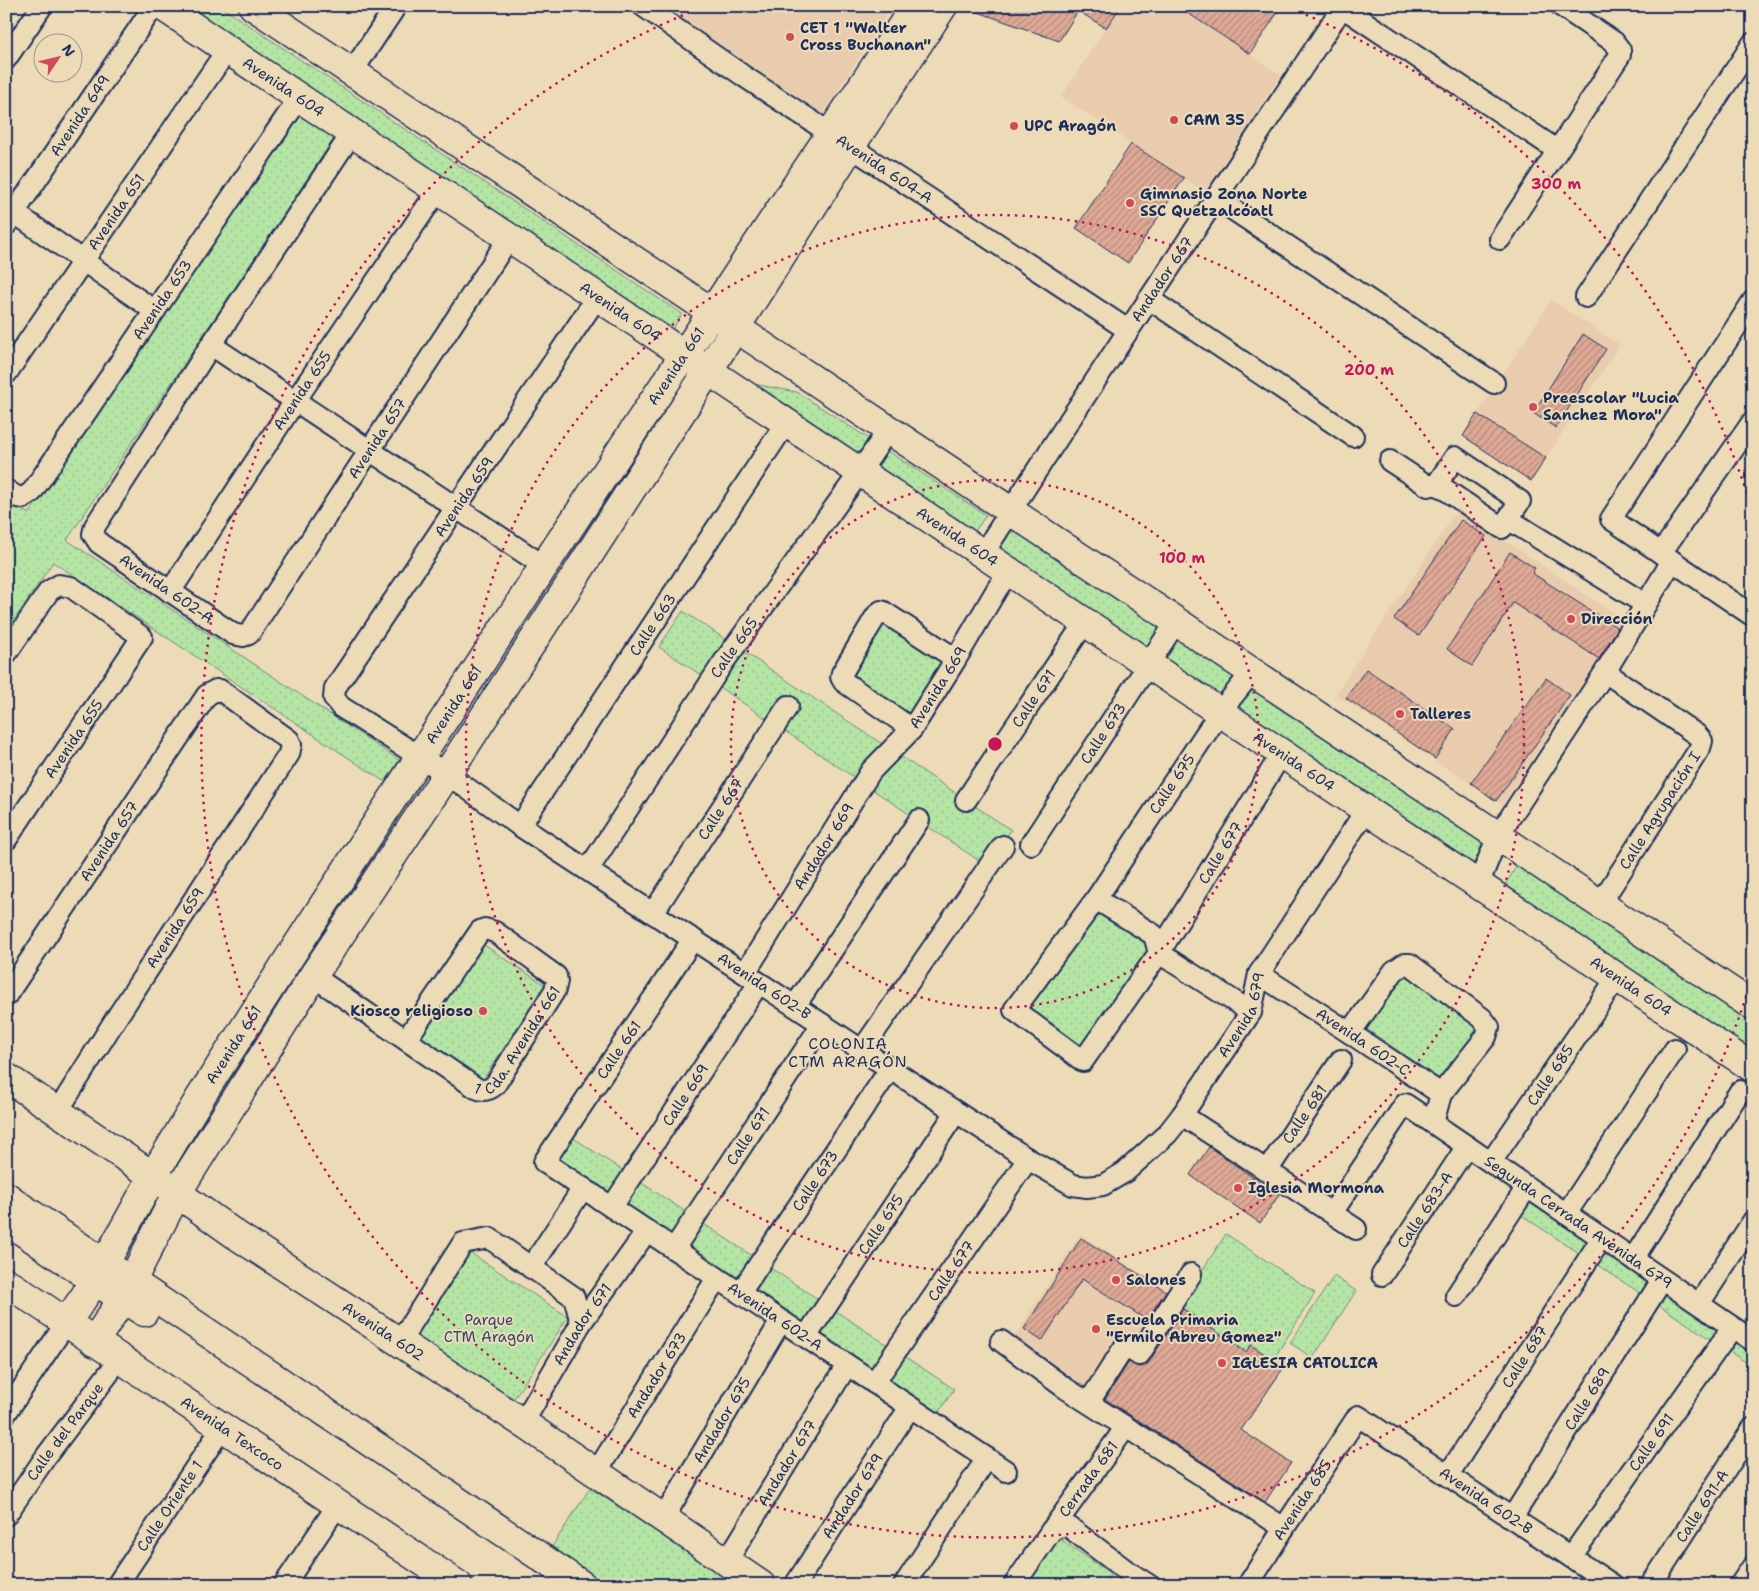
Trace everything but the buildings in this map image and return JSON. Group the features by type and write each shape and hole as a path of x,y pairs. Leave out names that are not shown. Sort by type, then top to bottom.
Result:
{"street":[{"path":"6,60 42,6"},
{"name":"Avenida 649","path":"9,215 154,6"},
{"name":"Avenida 604","path":"162,6 1478,885 1747,1080"},
{"path":"253,6 1600,904 1751,1002"},
{"path":"352,72 396,6"},
{"name":"Avenida 604-A","path":"643,6 737,71 1128,330"},
{"name":"Avenida 661","path":"885,74 915,6"},
{"name":"Avenida 661","path":"6,1413 99,1272 208,1084 684,354 712,312 841,139 885,74 943,6"},
{"path":"1343,6 1557,150"},
{"name":"Andador 667","path":"983,554 1128,330 1217,199 1343,6"},
{"path":"1500,239 1618,59 1620,50 1614,42 1561,6"},
{"path":"1586,297 1753,43"},
{"name":"Avenida 651","path":"6,374 227,50"},
{"name":"Avenida 653","path":"15,494 32,492 299,98"},
{"path":"352,134 211,345 544,566"},
{"name":"Avenida 661","path":"94,1342 127,1289 178,1194 313,976 447,774 736,328 841,139"},
{"name":"Avenida 655","path":"170,592 295,401 438,190"},
{"path":"1217,199 1494,384"},
{"path":"9,215 84,260 155,311"},
{"name":"Avenida 657","path":"243,636 252,630 509,238"},
{"name":"Avenida 659","path":"420,757 341,707 334,698 335,688 597,297"},
{"path":"1149,299 1353,436"},
{"path":"1753,301 1611,519 1753,616"},
{"name":"Avenida 602-A","path":"211,345 95,526 93,534 99,543 170,592 234,634 243,636"},
{"path":"1478,885 1498,836 1605,672 1645,604 1666,557 1753,421"},
{"name":"Calle 663","path":"520,826 786,423"},
{"name":"Calle 665","path":"588,870 723,663 888,430"},
{"path":"1390,461 1428,486 1437,484 1455,457 1520,501 1502,528 1437,484"},
{"path":"1508,519 1645,604"},
{"name":"Avenida 669","path":"956,659 884,612 881,612 876,616 841,677 844,682 912,729 956,659 997,589 1009,572"},
{"name":"Avenida 655","path":"6,654 49,591 59,584 71,587 142,637 6,840"},
{"name":"Calle 671","path":"966,800 1085,622"},
{"name":"Calle 673","path":"1031,844 1176,622"},
{"name":"Calle 675","path":"1159,953 1083,1061 1014,1010 1096,900 1220,712 1252,672"},
{"name":"Calle Agrupación I","path":"1600,904 1700,748 1702,742 1696,735 1605,672"},
{"name":"Avenida 657","path":"6,996 207,695 216,690 225,692 284,736 291,744"},
{"name":"Calle 667","path":"653,913 788,706"},
{"name":"Andador 669","path":"752,978 871,771 912,729"},
{"name":"Avenida 659","path":"58,1112 114,1020 289,754 291,744"},
{"name":"Calle 677","path":"1159,953 1282,754"},
{"path":"420,757 447,774"},
{"name":"Avenida 602-B","path":"447,774 520,826 1028,1159 1073,1185 1087,1187"},
{"name":"Avenida 679","path":"1087,1187 1102,1184 1126,1172 1168,1133 1182,1115 1251,1012 1259,974 1366,810"},
{"path":"795,1006 919,820"},
{"path":"862,1050 1003,846"},
{"path":"1096,900 1154,935 1159,953 1251,1012"},
{"name":"1 Cda. Avenida 661","path":"490,929 556,976 556,990 495,1085 486,1090 476,1088 406,1040 480,931 490,929"},
{"name":"Calle 661","path":"544,1162 693,939"},
{"path":"1350,1033 1394,971 1404,964 1410,964 1482,1018 1489,1027 1486,1037 1441,1094 1433,1123"},
{"name":"Avenida 602-C","path":"1259,974 1441,1094"},
{"path":"313,976 406,1040"},
{"name":"Calle 669","path":"612,1208 752,978"},
{"name":"Calle 685","path":"1491,1162 1610,988"},
{"name":"Calle 671","path":"674,1249 822,1024"},
{"path":"1566,1214 1675,1049"},
{"name":"Calle 681","path":"1267,1171 1341,1060"},
{"name":"Calle 673","path":"740,1293 890,1068"},
{"name":"Avenida 602","path":"6,1076 236,1235 523,1423 761,1585"},
{"path":"1633,1259 1747,1080"},
{"name":"Segunda Cerrada Avenida 679","path":"1332,1213 1406,1104 1752,1340"},
{"name":"Calle 675","path":"806,1337 956,1112"},
{"path":"1182,1115 1356,1229"},
{"name":"Calle 683-A","path":"1382,1275 1467,1146"},
{"name":"Calle 677","path":"874,1383 1028,1159"},
{"name":"Avenida 602-A","path":"544,1162 1006,1471"},
{"path":"1456,1296 1527,1187"},
{"path":"531,1268 583,1188"},
{"path":"6,1196 99,1272"},
{"path":"6,1220 127,1289 582,1585"},
{"path":"1699,1304 1753,1221"},
{"name":"Andador 671","path":"523,1423 581,1323 648,1231"},
{"path":"399,1343 463,1243 489,1238 574,1297 581,1323"},
{"name":"Calle 687","path":"1448,1476 1602,1238"},
{"path":"1089,1402 1125,1346 1139,1355 1191,1274"},
{"name":"Andador 673","path":"596,1473 717,1278"},
{"name":"Calle 689","path":"1512,1518 1662,1280"},
{"name":"Avenida Texcoco","path":"6,1282 222,1428 339,1503 455,1584"},
{"path":"127,1289 551,1585"},
{"name":"Andador 675","path":"663,1519 781,1321"},
{"name":"Calle 691","path":"1571,1557 1732,1328"},
{"path":"1001,1341 1065,1388 1284,1528"},
{"name":"Andador 677","path":"727,1561 847,1365"},
{"name":"Calle del Parque","path":"6,1515 47,1455 109,1373"},
{"name":"Andador 679","path":"795,1585 910,1407"},
{"name":"Avenida 602-B","path":"1358,1416 1571,1557 1589,1578 1613,1585"},
{"name":"Avenida 685","path":"1248,1585 1358,1416"},
{"name":"Cerrada 681","path":"1014,1585 1060,1529 1126,1427"},
{"name":"Calle Oriente 1","path":"117,1585 222,1428"},
{"name":"Calle 691-A","path":"1651,1585 1753,1428"},
{"path":"904,1585 987,1458"},
{"path":"284,1585 339,1503"},
{"path":"1060,1529 1123,1578 1149,1585"},
{"path":"1740,1585 1753,1566"}],"shaded area":[{"name":"CET 1 \"Walter Cross Buchanan\"","path":"663,6 892,6 823,114"},
{"name":"CAM 35","path":"1120,6 1177,6 1281,75 1205,192 1061,97"},
{"path":"1551,300 1620,345 1531,481 1463,436"},
{"path":"1458,509 1624,620 1502,805 1335,694"},
{"path":"1080,1234 1173,1294 1138,1348 1089,1393 1011,1343"}],"green space":[{"path":"179,6 220,6 682,314 670,333"},
{"path":"299,109 337,134 67,540 399,760 385,782 53,562 6,632 6,548 14,536 6,531 6,500 29,514"},
{"path":"742,382 797,392 986,515 972,536"},
{"path":"1011,529 1485,845 1470,868 996,552"},
{"path":"683,611 1011,830 987,866 659,647"},
{"path":"885,619 949,662 909,721 845,678"},
{"path":"1517,866 1753,1022 1753,1058 1500,892"},
{"path":"1094,907 1151,947 1080,1048 1025,1007"},
{"path":"481,943 545,985 482,1081 418,1039"},
{"path":"1402,971 1479,1026 1441,1081 1364,1027"},
{"path":"569,1135 954,1389 935,1418 550,1164"},
{"path":"1537,1185 1753,1327 1753,1367 1518,1213"},
{"path":"1226,1234 1315,1293 1273,1360 1251,1345 1246,1352 1179,1306"},
{"name":"Parque CTM Aragón","path":"469,1252 568,1317 509,1406 411,1341"},
{"path":"1334,1276 1356,1291 1313,1358 1290,1343"},
{"path":"590,1488 737,1585 600,1585 549,1551"},
{"path":"1059,1538 1111,1574 1104,1585 1027,1585"}],"place":[{"name":"CET 1 \"Walter Cross Buchanan\"","path":"790,37"},
{"name":"CAM 35","path":"1174,120"},
{"name":"UPC Aragón","path":"1014,126"},
{"name":"Gimnasio Zona Norte SSC Quetzalcóatl","path":"1130,203"},
{"name":"Preescolar \"Lucia Sanchez Mora\"","path":"1533,407"},
{"name":"Dirección","path":"1571,619"},
{"name":"Talleres","path":"1400,714"},
{"name":"Kiosco religioso","path":"483,1011"},
{"name":"Iglesia Mormona","path":"1238,1188"},
{"name":"Salones","path":"1116,1280"},
{"name":"Escuela Primaria \"Ermilo Abreu Gomez\"","path":"1096,1329"},
{"name":"IGLESIA CATOLICA","path":"1222,1363"}],"district":[{"name":"COLONIA CTM ARAGÓN","path":"848,1052"}]}
